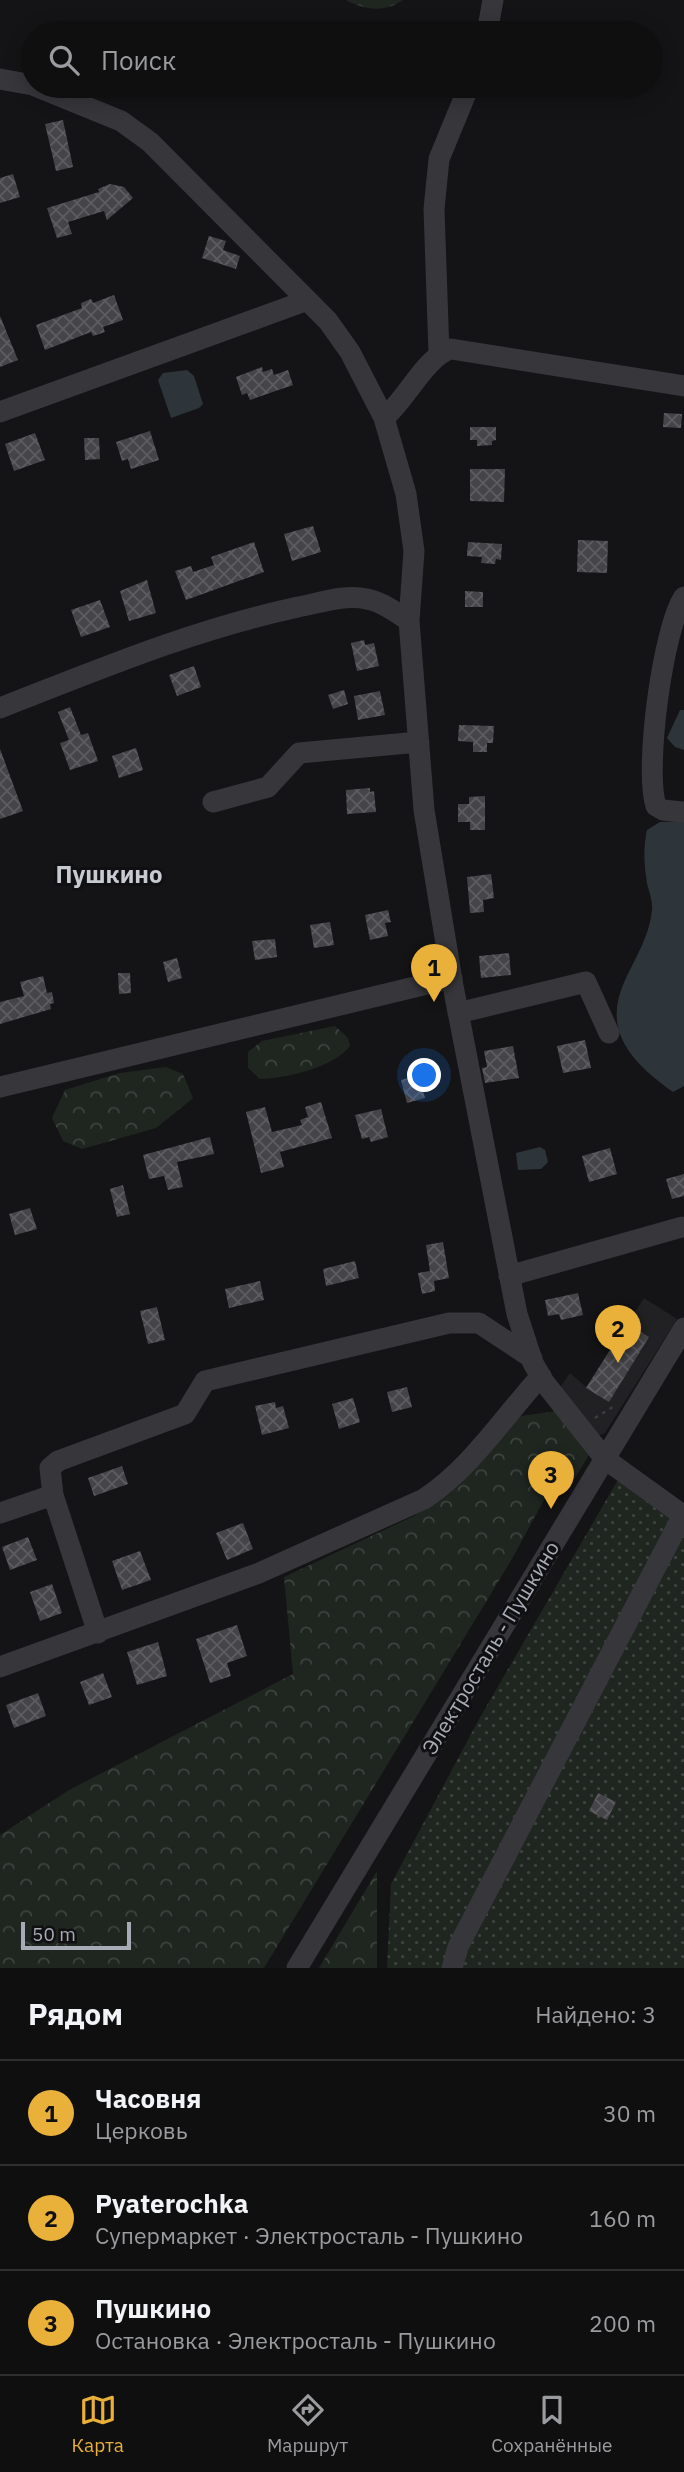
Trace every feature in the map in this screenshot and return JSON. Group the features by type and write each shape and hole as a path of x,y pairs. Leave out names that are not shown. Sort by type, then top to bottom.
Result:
{"street":[{"path":"488,21 492,0"},
{"path":"0,79 21,83"},
{"path":"65,98 121,121 150,142 305,301 328,321 350,352 384,418 407,494 414,551 409,621 427,836 458,1013 517,1314 536,1367 605,1459 684,1516 458,1947 452,1968"},
{"path":"439,353 434,209 439,159 464,98"},
{"path":"0,412 305,301"},
{"path":"384,418 439,353 451,349 684,386"},
{"path":"0,708 191,633 345,597 365,598 379,603 409,621"},
{"path":"684,597 671,628 651,749 652,793 656,806 663,810 684,812"},
{"path":"213,802 268,787 299,753 419,742"},
{"path":"0,1087 452,978"},
{"path":"458,1013 586,982 609,1033"},
{"path":"509,1276 682,1227"},
{"path":"98,1633 53,1494 50,1468 58,1461 185,1415 205,1381 223,1374 404,1332 465,1322 478,1324 536,1367"},
{"name":"Электросталь - Пушкино","path":"297,1968 684,1328"},
{"path":"0,1667 259,1573 424,1499 449,1483 474,1456 536,1367"},
{"path":"0,1513 53,1494"}],"path":[{"path":"580,1428 616,1405"}],"shaded area":[{"path":"187,370 194,376 203,404 171,418 158,380 163,373"},
{"path":"680,710 684,710 684,750 675,747 667,738"},
{"path":"684,821 684,1086 673,1092 636,1060 620,1034 617,1019 623,985 644,940 652,910 644,856 647,830 660,822"},
{"path":"540,1147 545,1150 548,1162 541,1169 518,1170 516,1153"},
{"path":"644,1298 677,1319 605,1433 593,1438 558,1390 570,1373 586,1387"}],"green space":[{"path":"346,0 403,0 389,7 374,9"},
{"path":"335,1026 348,1038 350,1046 321,1066 283,1077 260,1079 248,1068 248,1052 262,1041"},
{"path":"166,1067 183,1074 193,1098 156,1128 82,1149 63,1141 52,1118 65,1090 120,1073"},
{"path":"556,1411 592,1450 570,1486 545,1498 512,1559 264,1968 0,1968 0,1835 69,1790 293,1674 284,1577 414,1516 455,1488 521,1416"},
{"path":"619,1478 684,1523 684,1968 387,1968 391,1884 478,1721"},
{"path":"377,1871 377,1968 319,1968"}],"building":[{"path":"63,120 73,167 56,171 45,124"},
{"path":"13,174 20,197 0,203 0,178"},
{"path":"110,184 124,187 133,198 107,220 104,211 68,222 72,234 57,238 47,208 99,192 98,189"},
{"path":"209,236 226,241 223,250 240,256 236,269 202,258"},
{"path":"114,295 123,320 103,327 105,332 93,336 91,332 45,350 36,325 82,308 81,303 91,299 93,303"},
{"path":"0,316 18,360 0,367"},
{"path":"262,367 263,372 272,369 274,375 288,370 293,385 250,400 247,393 242,395 236,377"},
{"path":"664,413 682,414 681,428 663,427"},
{"path":"470,427 496,427 496,440 492,441 492,445 477,446 477,440 470,440"},
{"path":"150,431 159,460 131,469 128,459 122,461 116,442"},
{"path":"35,433 45,460 14,471 5,444"},
{"path":"84,438 99,438 100,459 85,460"},
{"path":"470,469 505,469 504,502 470,501"},
{"path":"313,526 321,552 292,561 284,534"},
{"path":"578,540 608,541 607,573 577,572"},
{"path":"254,542 264,572 186,600 175,571 191,566 193,572 214,565 211,557"},
{"path":"468,542 502,544 501,560 496,559 495,564 481,563 482,557 467,556"},
{"path":"147,580 156,613 129,621 120,591"},
{"path":"465,591 483,592 483,607 465,607"},
{"path":"100,600 110,627 81,637 71,610"},
{"path":"364,640 365,645 374,643 379,666 357,671 351,643"},
{"path":"194,666 201,687 177,696 169,675"},
{"path":"344,690 348,704 333,709 328,695"},
{"path":"380,691 385,715 358,720 354,696"},
{"path":"70,707 81,735 88,733 98,761 70,770 60,743 69,740 58,712"},
{"path":"459,725 494,726 493,743 487,743 487,752 473,752 473,742 458,741"},
{"path":"136,748 143,770 119,778 112,756"},
{"path":"0,749 23,811 0,819"},
{"path":"370,788 370,792 374,791 376,812 347,814 346,790"},
{"path":"485,796 485,830 470,830 470,822 458,822 458,804 469,804 469,797"},
{"path":"491,874 494,898 483,900 484,912 470,913 467,877"},
{"path":"388,910 391,922 385,923 388,936 370,940 365,915"},
{"path":"330,922 334,945 314,948 310,925"},
{"path":"275,939 277,957 255,960 252,941"},
{"path":"509,953 511,975 481,978 479,956"},
{"path":"177,958 182,978 168,982 163,962"},
{"path":"118,973 130,973 131,993 119,994"},
{"path":"43,976 47,993 52,992 54,1003 50,1004 51,1009 0,1024 0,1002 24,996 20,982"},
{"path":"585,1040 591,1068 563,1073 557,1046"},
{"path":"513,1046 519,1078 485,1083 482,1068 487,1067 484,1051"},
{"path":"419,1075 425,1098 407,1103 401,1080"},
{"path":"321,1102 332,1138 280,1152 284,1167 261,1173 246,1112 265,1107 272,1132 302,1125 300,1120 308,1117 305,1107"},
{"path":"381,1109 388,1137 371,1142 369,1137 362,1139 355,1115"},
{"path":"210,1137 214,1154 177,1162 183,1187 168,1190 164,1176 149,1179 143,1155"},
{"path":"610,1148 617,1174 589,1182 582,1156"},
{"path":"684,1174 684,1196 672,1199 666,1179"},
{"path":"123,1185 130,1214 117,1217 110,1189"},
{"path":"30,1208 37,1229 15,1235 9,1214"},
{"path":"443,1242 449,1278 434,1281 435,1291 422,1294 418,1273 430,1271 426,1245"},
{"path":"355,1261 359,1278 326,1286 323,1269"},
{"path":"260,1281 264,1300 229,1308 225,1289"},
{"path":"578,1293 583,1315 561,1320 559,1314 548,1316 545,1300"},
{"path":"157,1307 165,1340 148,1344 140,1311"},
{"path":"627,1323 649,1337 609,1402 586,1388"},
{"path":"407,1387 412,1407 392,1412 387,1392"},
{"path":"353,1398 360,1422 339,1429 332,1404"},
{"path":"275,1402 276,1408 283,1406 289,1428 262,1435 255,1406"},
{"path":"122,1466 128,1484 94,1496 88,1478"},
{"path":"243,1523 253,1549 227,1560 216,1533"},
{"path":"28,1537 37,1560 10,1570 2,1547"},
{"path":"140,1551 151,1580 122,1590 112,1561"},
{"path":"52,1584 62,1613 40,1621 30,1592"},
{"path":"237,1625 247,1656 227,1663 231,1676 210,1683 196,1639"},
{"path":"158,1642 167,1676 137,1685 127,1652"},
{"path":"103,1673 112,1697 89,1705 80,1682"},
{"path":"38,1693 46,1716 14,1728 6,1705"},
{"path":"598,1793 616,1802 607,1820 589,1811"}],"place":[{"name":"Часовня","path":"434,1002"},
{"name":"Pyaterochka","path":"618,1363"},
{"name":"Пушкино","path":"551,1509"}],"district":[{"name":"Пушкино","path":"109,875"}]}
